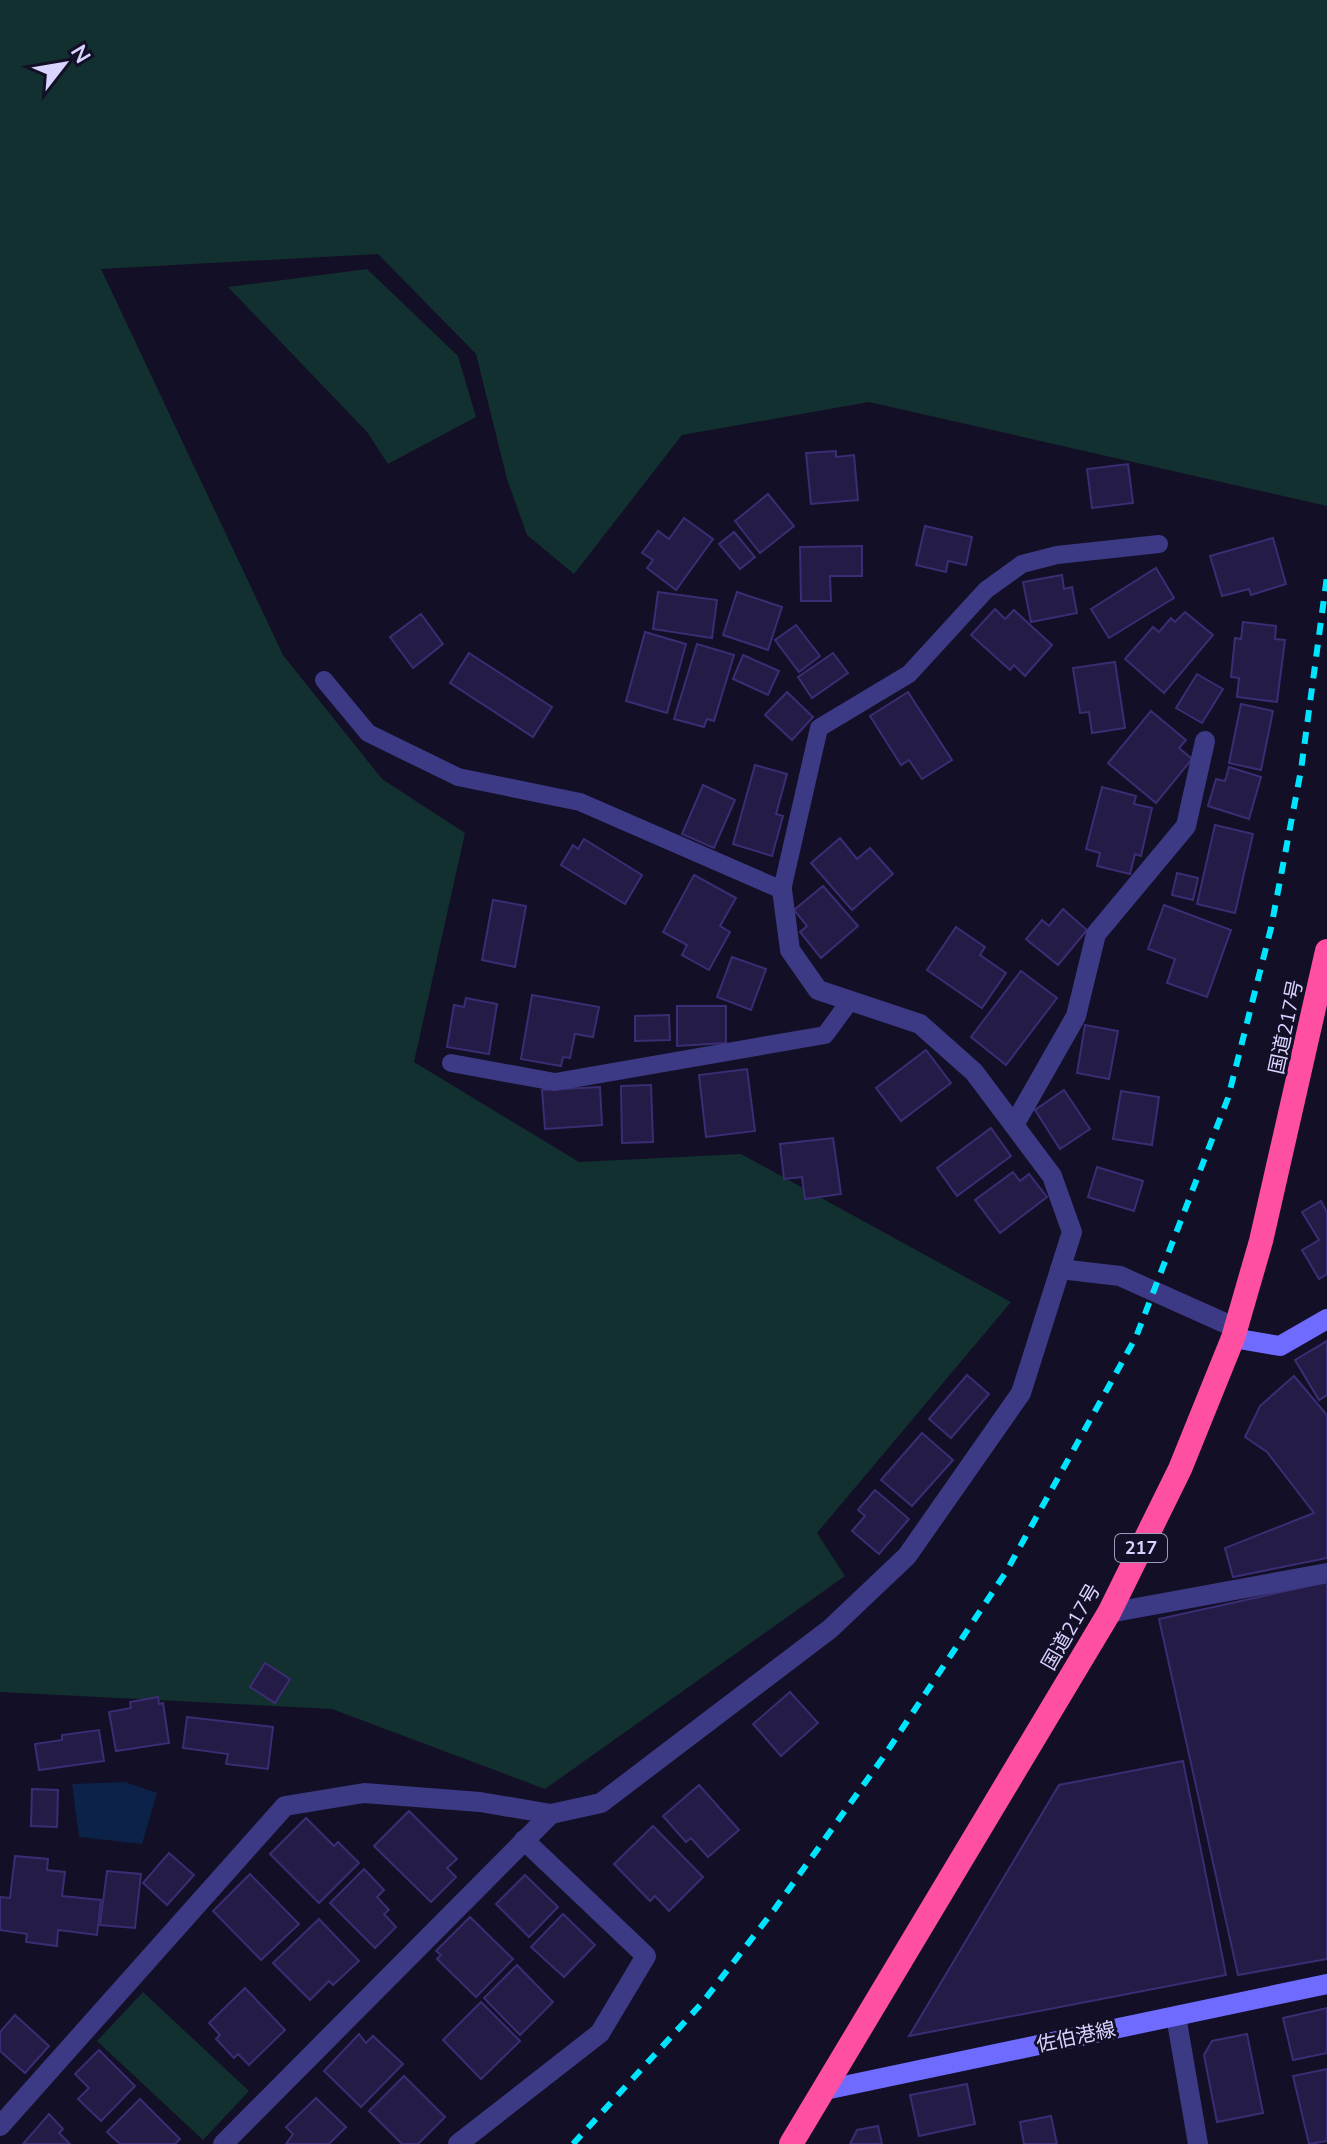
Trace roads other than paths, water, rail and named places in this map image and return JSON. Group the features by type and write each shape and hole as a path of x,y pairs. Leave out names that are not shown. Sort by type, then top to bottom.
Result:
{"highway":[{"name":"国道217号","path":"791,2144 1109,1613 1180,1469 1234,1333 1261,1241 1327,951"}],"main road":[{"path":"1234,1333 1280,1346 1327,1319"},
{"name":"佐伯港線","path":"825,2090 1327,1984"}],"street":[{"path":"1014,1125 1076,1016 1096,934 1186,826 1205,741"},
{"path":"0,2126 285,1806 364,1793 480,1802 551,1814 601,1803 830,1629 907,1556 1021,1393 1072,1232 1052,1176 974,1072 920,1024 818,990 790,950 782,890"},
{"path":"1060,1269 1120,1276 1234,1333"},
{"path":"1109,1613 1327,1573"},
{"path":"228,2142 551,1814"},
{"path":"458,2144 600,2033 646,1956 524,1840"},
{"path":"1176,2016 1198,2144"}],"lane":[{"path":"324,680 368,733 458,777 580,802 782,890 819,728 909,674 986,590 1022,564 1057,555 1159,544"},
{"path":"451,1063 555,1082 825,1035 850,1001"}],"water":[{"path":"125,1782 157,1793 142,1844 79,1837 72,1784"}],"railway":[{"path":"573,2144 702,2003 774,1910 882,1759 1006,1572 1136,1337 1228,1098 1271,928 1301,770 1327,576"}]}
